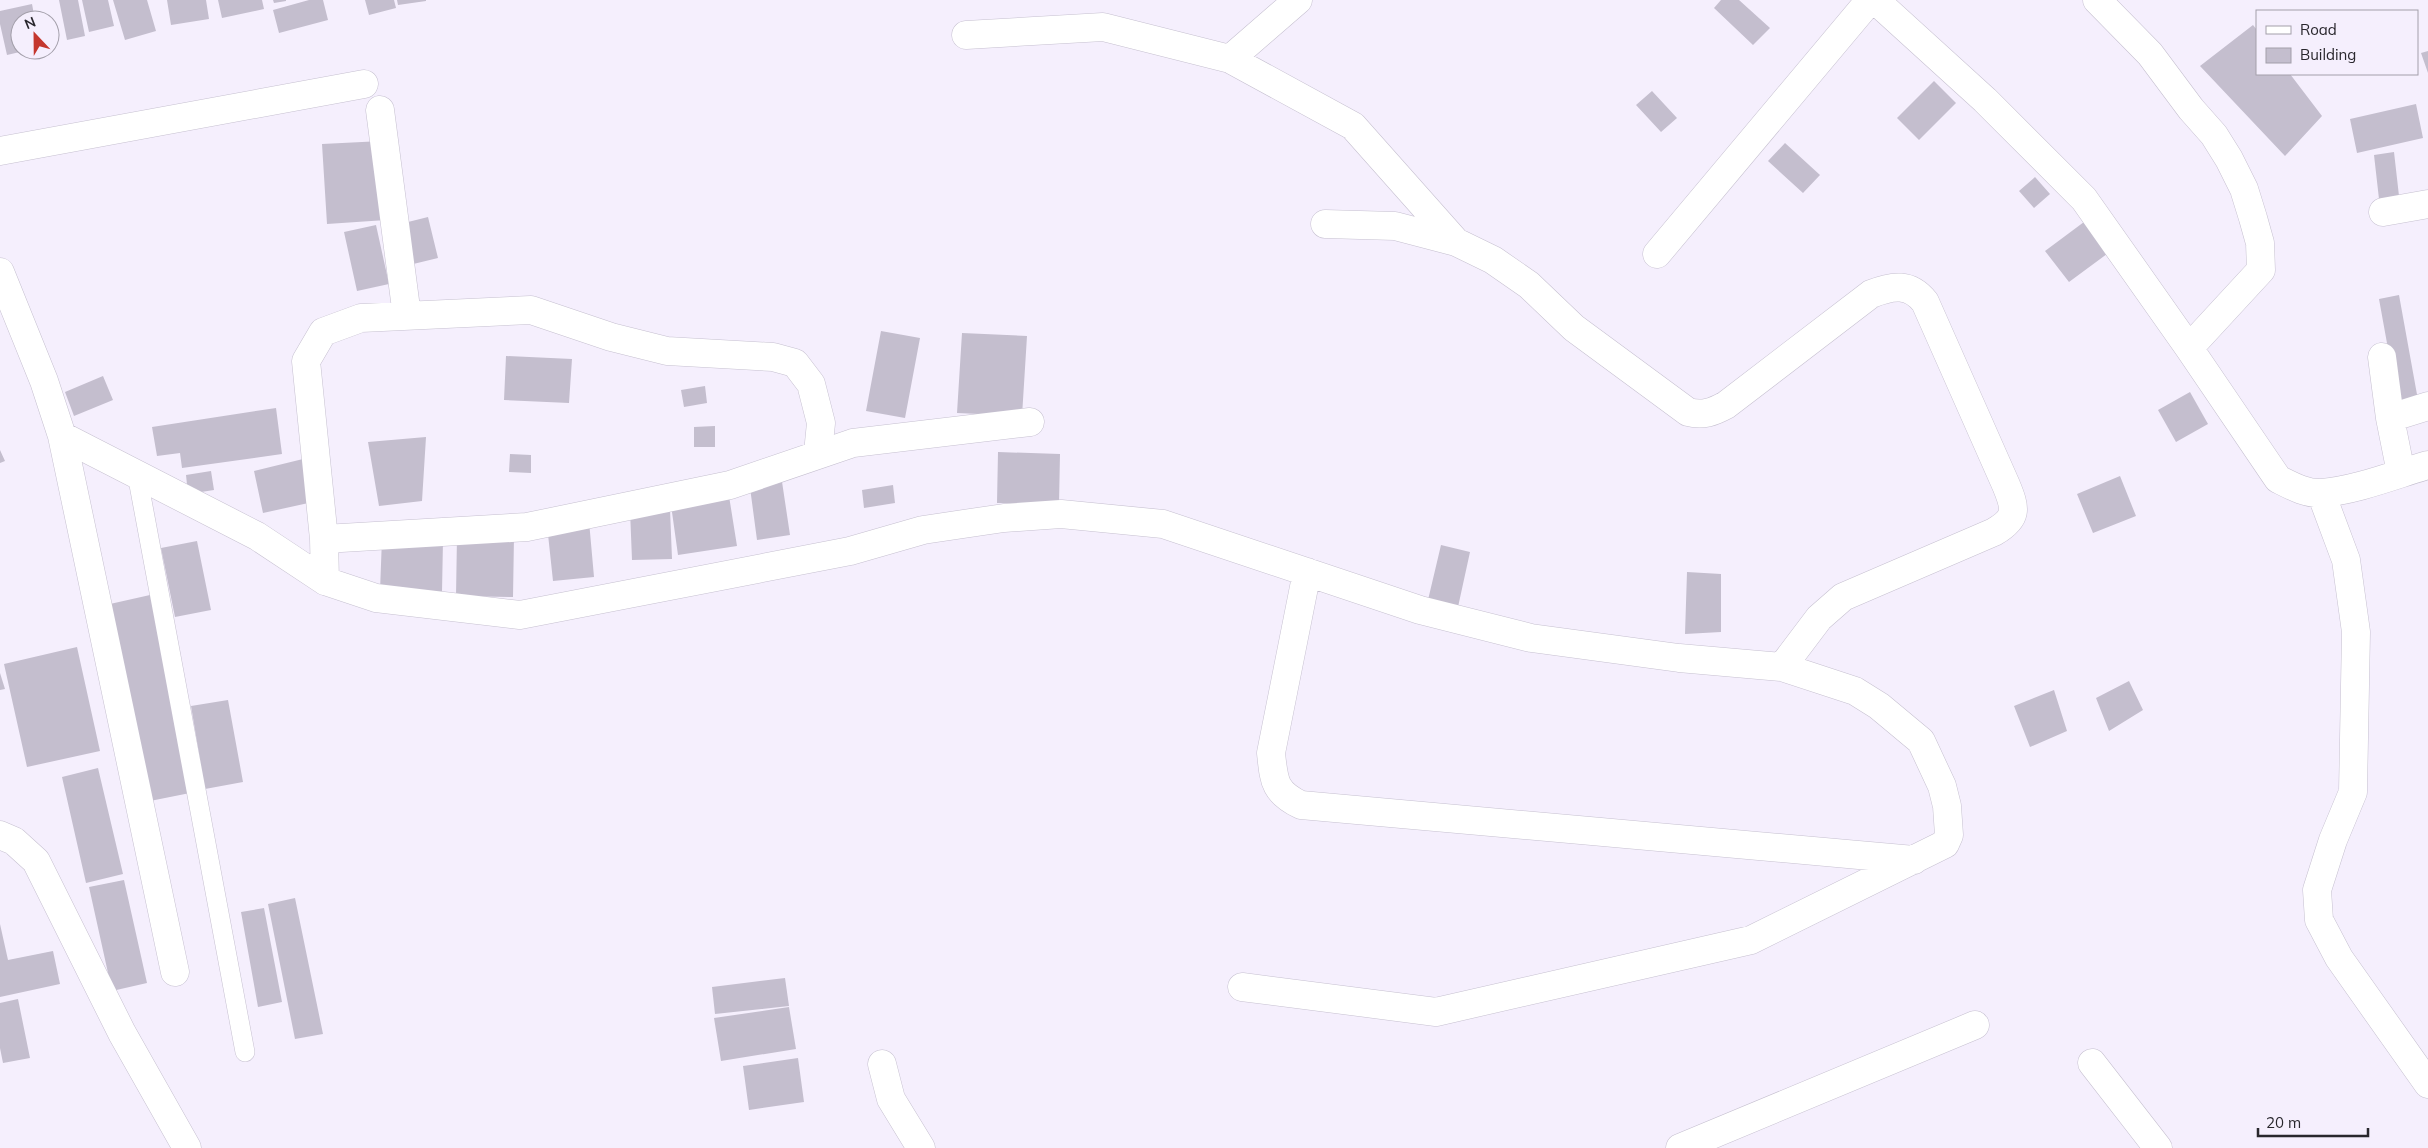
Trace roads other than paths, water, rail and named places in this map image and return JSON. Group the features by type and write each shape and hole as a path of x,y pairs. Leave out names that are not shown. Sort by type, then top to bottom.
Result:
{"street":[{"path":"1230,59 1298,0"},
{"path":"1658,254 1870,0"},
{"path":"1875,0 1985,100 2084,200 2189,348 2278,480 2299,489 2321,493 2428,465"},
{"path":"2097,0 2150,54 2191,109 2214,135 2244,189 2260,243 2262,270 2189,348"},
{"path":"966,35 1103,27 1230,59 1353,126 1456,242"},
{"path":"0,151 364,84"},
{"path":"380,110 407,316"},
{"path":"2384,212 2428,204"},
{"path":"1325,224 1395,226 1456,242 1493,260 1528,285 1574,328 1688,412 1697,414 1708,413 1726,405 1871,294 1900,286 1911,289 1925,302 2014,504 2012,516 2006,525 1994,532 1843,597 1819,618 1782,667"},
{"path":"0,272 44,381 62,436 175,972"},
{"path":"325,581 324,539 306,361 323,332 362,318 531,310 611,336 667,351 773,357 795,363 811,384 821,423 818,453"},
{"path":"2382,357 2400,473"},
{"path":"2390,418 2428,406"},
{"path":"324,539 527,526 730,485 818,453 853,443 1030,422"},
{"path":"62,436 257,536 325,581 376,598 520,615 850,550 923,530 1004,518 1061,514 1163,524 1420,610 1530,638 1679,658 1782,667 1855,691 1879,706 1921,741 1942,786 1949,822 1949,835 1945,844 1751,940 1436,1012 1242,987"},
{"path":"2321,493 2346,560 2356,632 2353,792 2333,840 2317,890 2319,920 2339,958 2428,1084"},
{"path":"1307,572 1271,753 1274,780 1284,797 1301,805 1914,860"},
{"path":"0,835 14,841 36,861 122,1033 187,1148"},
{"path":"1680,1148 1975,1025"},
{"path":"2092,1063 2158,1148"},
{"path":"882,1064 892,1099 921,1148"}],"lane":[{"path":"137,474 245,1052"}]}
